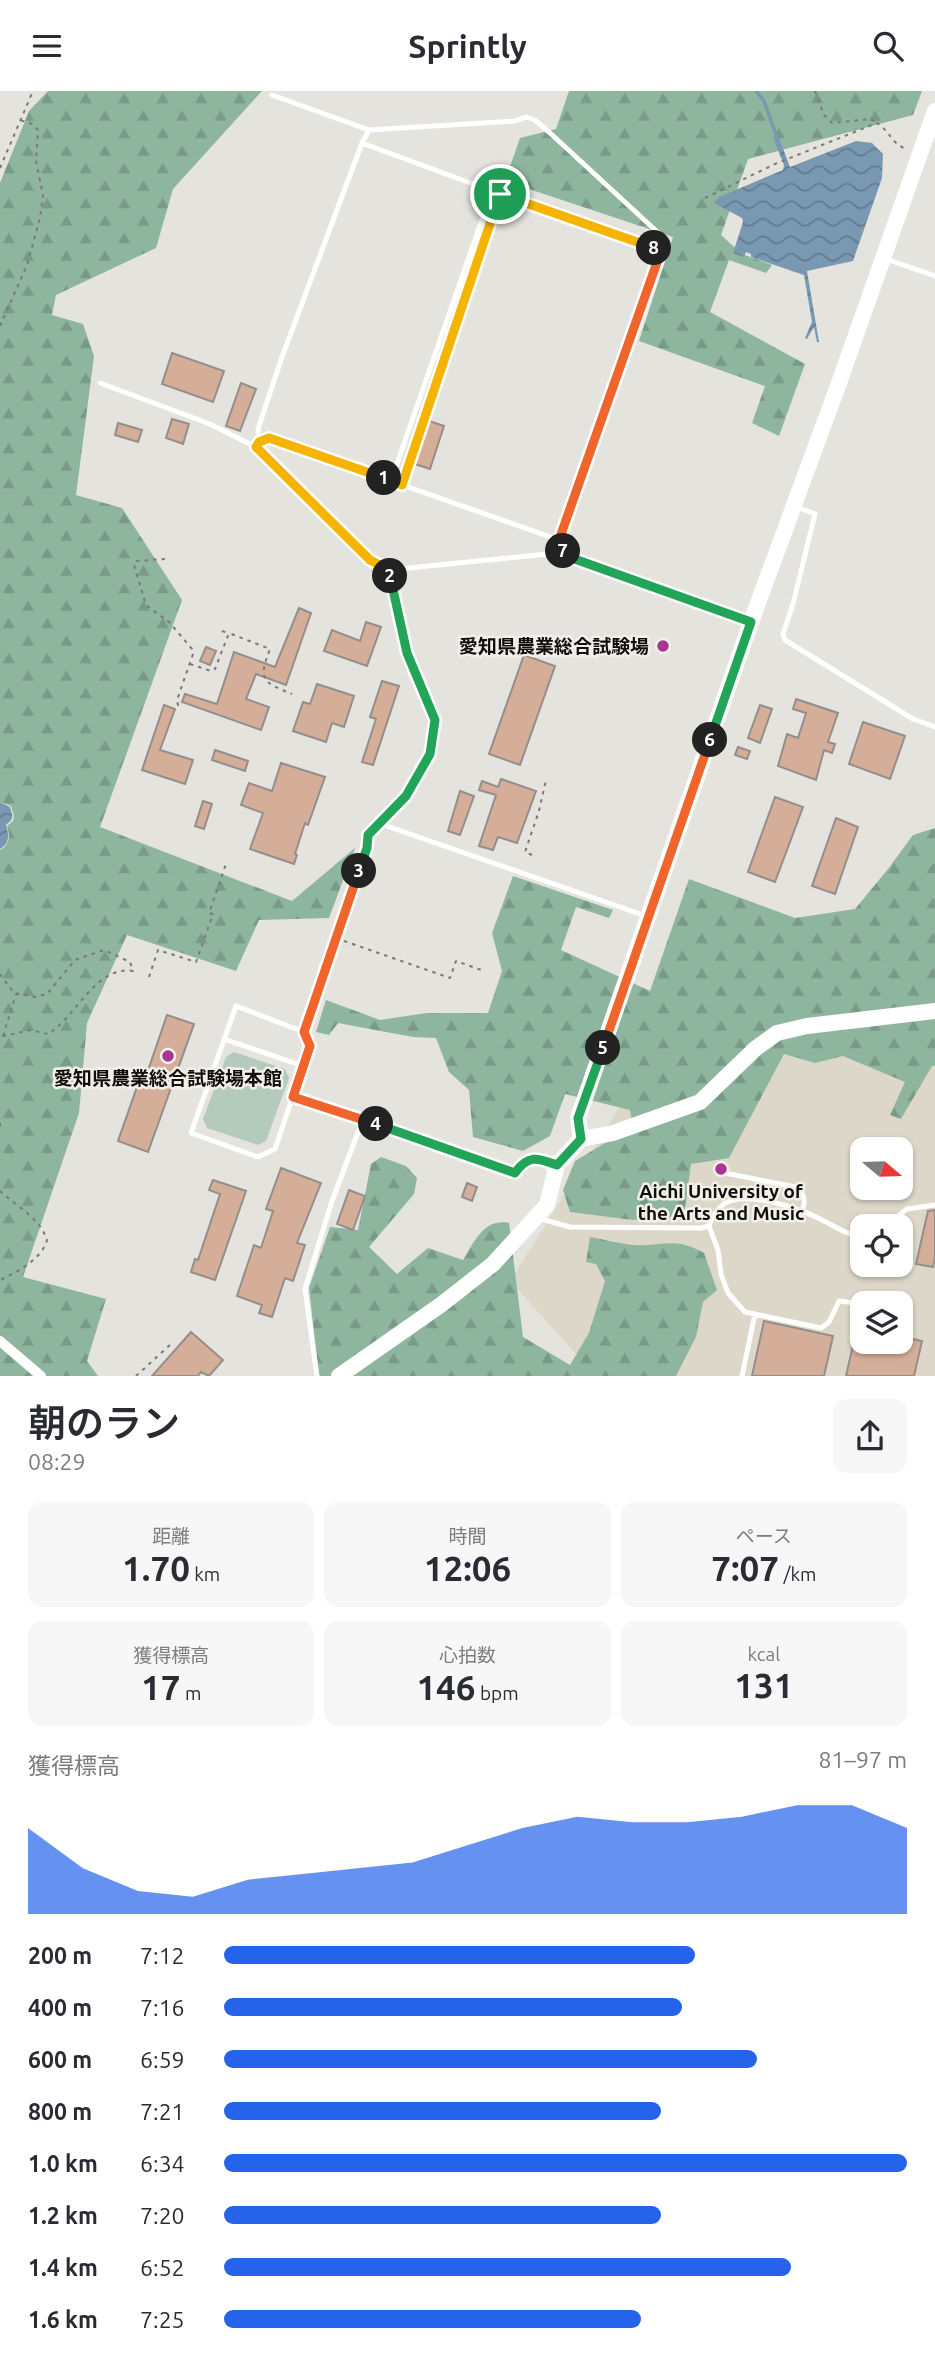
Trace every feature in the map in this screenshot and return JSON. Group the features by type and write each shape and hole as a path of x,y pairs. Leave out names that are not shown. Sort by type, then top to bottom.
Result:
{"street":[{"path":"581,1139 578,1118 751,622 935,111"},
{"path":"339,1376 442,1304 493,1264 547,1205 557,1165 581,1139 613,1133 700,1102 755,1049 777,1033 807,1026 935,1011"},
{"path":"0,1341 41,1376"}],"lane":[{"path":"272,96 369,130 515,121 526,117 535,120 665,239 559,540 561,550 569,557 751,622"},
{"path":"258,445 258,429 282,358 369,130"},
{"path":"362,143 492,191 391,481"},
{"path":"402,485 500,194 661,251"},
{"path":"884,257 935,276"},
{"path":"100,383 211,424 258,445 370,560 389,570 548,554 561,550"},
{"path":"258,445 269,438 559,540"},
{"path":"793,506 815,514 783,634 785,640 913,719 935,727"},
{"path":"304,1032 236,1006 191,1133 258,1157 275,1149 310,1046 304,1032 367,848 368,835 406,796 430,754 435,720 407,653 389,570"},
{"path":"381,824 649,917"},
{"path":"224,1039 303,1066"},
{"path":"293,1097 515,1173 523,1162 538,1158 557,1165"},
{"path":"317,1376 305,1289 331,1205 363,1119"},
{"path":"725,1173 795,1187 805,1200 802,1211"},
{"path":"850,1234 802,1211 782,1205 736,1199 718,1209 709,1226 718,1250 721,1274 728,1293 746,1312 821,1328 829,1322 839,1301 850,1302"},
{"path":"901,1214 907,1209 935,1205"},
{"path":"536,1218 570,1227 683,1229 709,1226"},
{"path":"742,1376 755,1314"}],"path":[{"path":"0,167 33,91"},
{"path":"815,91 824,115 831,123 870,119 886,129 897,145 920,154"},
{"path":"0,326 27,265 36,236 43,195 36,162 38,130 32,124 20,120"},
{"path":"705,198 775,164 877,123"},
{"path":"165,559 141,559 134,565 146,605 169,622 192,649 177,700 179,709"},
{"path":"222,631 270,649 262,671 264,679 269,685 292,694"},
{"path":"189,664 211,671 215,669 229,633"},
{"path":"532,855 524,852 539,811 546,780"},
{"path":"149,977 158,950 195,962 213,915 209,913 227,861"},
{"path":"336,939 450,978 456,961 484,971"},
{"path":"0,974 16,993 35,997 47,994 75,960 104,950 130,962 133,971 121,969 107,975 48,1034 30,1030 1,1037"},
{"path":"1,1037 16,993"},
{"path":"0,1123 0,1132"},
{"path":"0,1191 34,1220 47,1240 42,1251 0,1280"},
{"path":"136,1376 172,1343"}],"shaded area":[{"name":"Aichi University of the Arts and Music","path":"935,999 935,1376 596,1376 510,1281 665,1035"}],"green space":[{"path":"48,91 262,91 173,189 156,248 56,295 52,315 83,324 94,356 76,495 122,508 182,600 100,827 292,901 355,848 329,918 259,920 236,971 127,935 87,1023 79,1113 23,1277 106,1299 87,1361 98,1376 0,1376 0,850 7,843 7,826 14,816 11,806 0,802 0,183 29,111"},
{"path":"569,91 922,91 913,115 748,159 721,235 742,254 772,265 766,273 729,260 710,312 805,364 779,436 752,423 765,386 639,341 673,237 505,181 520,138 556,129"},
{"path":"935,828 935,1066 932,1066 901,1119 890,1115 905,1082 843,1056 815,1063 784,1054 729,1158 691,1164 684,1216 633,1220 570,1212 563,1190 575,1161 605,1143 634,1134 630,1110 565,1094 550,1136 523,1151 473,1137 469,1090 449,1072 436,1038 413,1037 338,1023 329,1035 316,1032 326,1000 380,1020 427,1013 488,1013 502,971 492,933 513,876 613,910 609,918 576,907 561,950 650,991 689,879 795,918 855,909 913,835"},
{"path":"234,1052 285,1069 289,1078 266,1141 258,1145 207,1128 203,1119 226,1057"},
{"path":"381,1157 406,1166 417,1178 414,1194 369,1247 397,1274 428,1248 463,1260 487,1227 500,1222 509,1223 523,1337 570,1365 589,1333 605,1281 596,1264 586,1262 590,1237 634,1245 684,1245 704,1253 717,1290 703,1302 696,1337 676,1376 319,1376 309,1288 330,1227 358,1230 371,1164"}],"water":[{"path":"779,138 790,167 856,141 872,143 883,154 882,178 853,261 807,271 819,342 814,327 807,339 805,338 812,322 804,275 751,257 751,254 746,252 744,257 733,253 742,218 714,203 719,197 783,170 784,165 774,140"},
{"path":"0,802 10,807 12,819 6,825 7,842 0,849"}],"building":[{"path":"172,353 224,371 213,402 162,384"},
{"path":"241,383 256,389 240,431 226,426"},
{"path":"172,419 189,424 183,444 166,438"},
{"path":"429,421 444,426 430,469 415,464"},
{"path":"118,423 142,430 138,442 115,435"},
{"path":"299,608 311,613 286,685 256,674 246,699 269,707 261,730 182,702 185,694 217,704 234,652 275,667"},
{"path":"366,622 381,627 367,666 324,651 332,630 360,641"},
{"path":"206,647 216,651 210,665 200,661"},
{"path":"524,655 555,666 520,765 489,754"},
{"path":"382,681 399,686 373,765 362,762 376,719 370,717"},
{"path":"317,684 354,696 344,727 332,723 326,742 293,731 303,702 310,704"},
{"path":"796,699 838,713 828,742 835,744 832,753 824,750 816,780 778,766 787,734 798,738 806,713 793,709"},
{"path":"164,705 175,709 160,750 193,760 185,784 142,770"},
{"path":"760,705 772,709 760,743 748,738"},
{"path":"863,722 905,736 890,779 849,764"},
{"path":"738,747 750,751 747,759 735,755"},
{"path":"215,750 248,761 245,771 212,760"},
{"path":"281,763 325,777 308,825 305,823 294,864 250,849 263,813 241,805 249,783 272,791"},
{"path":"501,779 536,791 517,843 498,837 493,850 479,846 496,795 479,790 482,781 498,787"},
{"path":"460,791 474,796 460,835 448,831"},
{"path":"775,797 803,807 775,882 748,872"},
{"path":"203,801 212,804 204,829 195,826"},
{"path":"836,818 858,827 835,894 812,886"},
{"path":"167,1015 194,1024 148,1152 118,1141 137,1087 142,1088"},
{"path":"281,1168 321,1183 297,1243 305,1245 293,1281 285,1278 272,1317 259,1313 262,1305 237,1296 254,1245 261,1248 273,1211 266,1209"},
{"path":"213,1180 246,1191 215,1280 191,1272 195,1259 198,1260 220,1194 209,1190"},
{"path":"467,1183 477,1187 472,1201 462,1197"},
{"path":"349,1190 365,1196 353,1230 337,1224"},
{"path":"935,1210 933,1267 916,1264 928,1211"},
{"path":"764,1321 833,1336 824,1376 752,1376"},
{"path":"191,1332 223,1360 209,1376 201,1372 198,1376 152,1376"},
{"path":"913,1339 922,1341 914,1376 846,1376 851,1354 913,1354"}],"waterway":[{"path":"756,91 764,101 778,140"}],"place":[{"name":"愛知県農業総合試験場","path":"663,646"},
{"name":"愛知県農業総合試験場本館","path":"168,1056"},
{"name":"Aichi University of the Arts and Music","path":"721,1169"}],"route":[{"path":"500,194 661,251 559,540 561,550 569,557 751,622 578,1118 581,1139 557,1165 538,1158 523,1162 515,1173 293,1097 310,1046 304,1032 367,848 368,835 406,796 419,777 430,754 435,720 407,653 389,570 370,560 256,447 259,442 269,438 402,485 500,194"}]}
